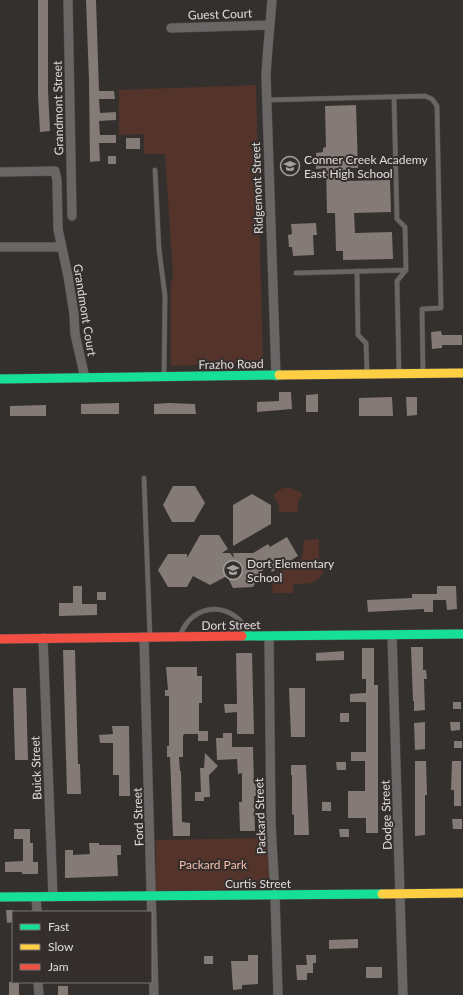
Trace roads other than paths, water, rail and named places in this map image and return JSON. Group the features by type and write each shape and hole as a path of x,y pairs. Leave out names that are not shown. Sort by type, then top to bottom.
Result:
{"street":[{"name":"Grandmont Street","path":"68,0 72,216"},
{"name":"Ridgemont Street","path":"272,0 267,59 267,100 276,376"},
{"name":"Guest Court","path":"171,28 270,25"},
{"name":"Grandmont Court","path":"0,172 55,171 57,180 58,230 74,314 75,334 85,378"},
{"path":"0,248 62,247"},
{"name":"Frazho Road","path":"0,379 463,373"},
{"name":"Dort Street","path":"0,639 463,634"},
{"name":"Dodge Street","path":"392,635 403,995"},
{"name":"Packard Street","path":"269,636 272,824 278,995"},
{"name":"Ford Street","path":"147,637 154,995"},
{"name":"Buick Street","path":"43,638 52,897"},
{"name":"Curtis Street","path":"0,897 463,892"},
{"path":"36,897 37,911"},
{"path":"38,983 39,995"}],"lane":[{"path":"267,100 425,96 432,99 437,106 441,308 422,308 423,374"},
{"path":"394,97 397,219 405,227 406,270 397,281 399,374"},
{"path":"155,170 159,249 165,296 164,377"},
{"path":"296,273 406,270"},
{"path":"357,272 358,335 366,344 366,374"},
{"path":"144,478 147,637"},
{"path":"179,637 187,622 201,612 210,610 227,611 235,615 246,628 249,636"}],"place":[{"name":"Conner Creek Academy East High School","path":"290,166"},
{"name":"Dort Elementary School","path":"233,570"}],"park label":[{"name":"Packard Park","path":"213,864"}]}
